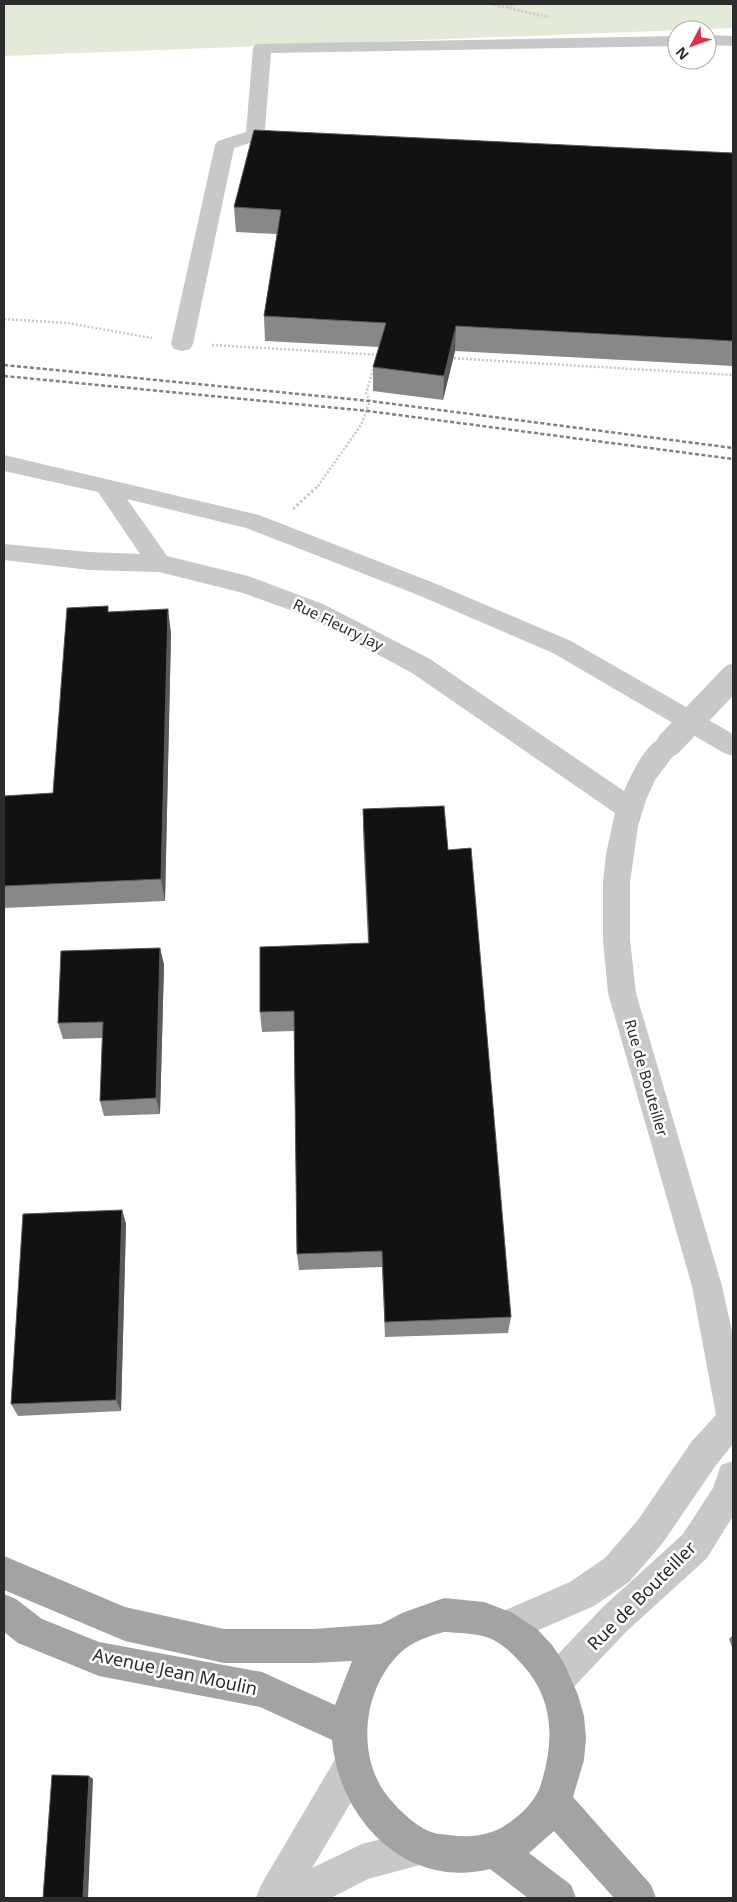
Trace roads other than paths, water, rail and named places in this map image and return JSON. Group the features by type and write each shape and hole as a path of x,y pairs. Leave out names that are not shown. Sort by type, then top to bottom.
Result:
{"main road":[{"path":"4,1573 125,1624 224,1646 314,1646 388,1641"},
{"name":"Avenue Jean Moulin","path":"4,1611 30,1631 99,1658 262,1690 348,1728"},
{"path":"444,1615 475,1617 506,1627 534,1650 556,1681 568,1721 567,1763 553,1802 529,1832 496,1851 458,1856 420,1848 388,1825 366,1797 353,1764 348,1728 354,1695 368,1665 388,1641 414,1623 444,1615"},
{"path":"553,1802 638,1898"},
{"path":"496,1851 558,1898"}],"street":[{"path":"717,40 733,41"},
{"path":"255,136 262,48 667,41"},
{"path":"182,344 226,146 255,136 305,138"},
{"path":"4,463 251,522 426,589 562,646 733,746"},
{"path":"106,486 159,563"},
{"name":"Rue Fleury Jay","path":"4,552 89,561 159,563 248,585 315,610 421,666 540,750 630,809"},
{"name":"Rue de Bouteiller","path":"506,1627 582,1594 617,1570 650,1532 704,1454 733,1421 707,1286 622,993 614,920 618,860 630,809 643,778 654,761 670,743 733,677"},
{"name":"Rue de Bouteiller","path":"556,1681 614,1620 695,1546 727,1496 733,1477"},
{"path":"274,1898 353,1764"},
{"path":"294,1898 362,1862 420,1848"}],"railway":[{"path":"4,365 370,401 733,448"},
{"path":"4,376 368,411 733,459"}]}
